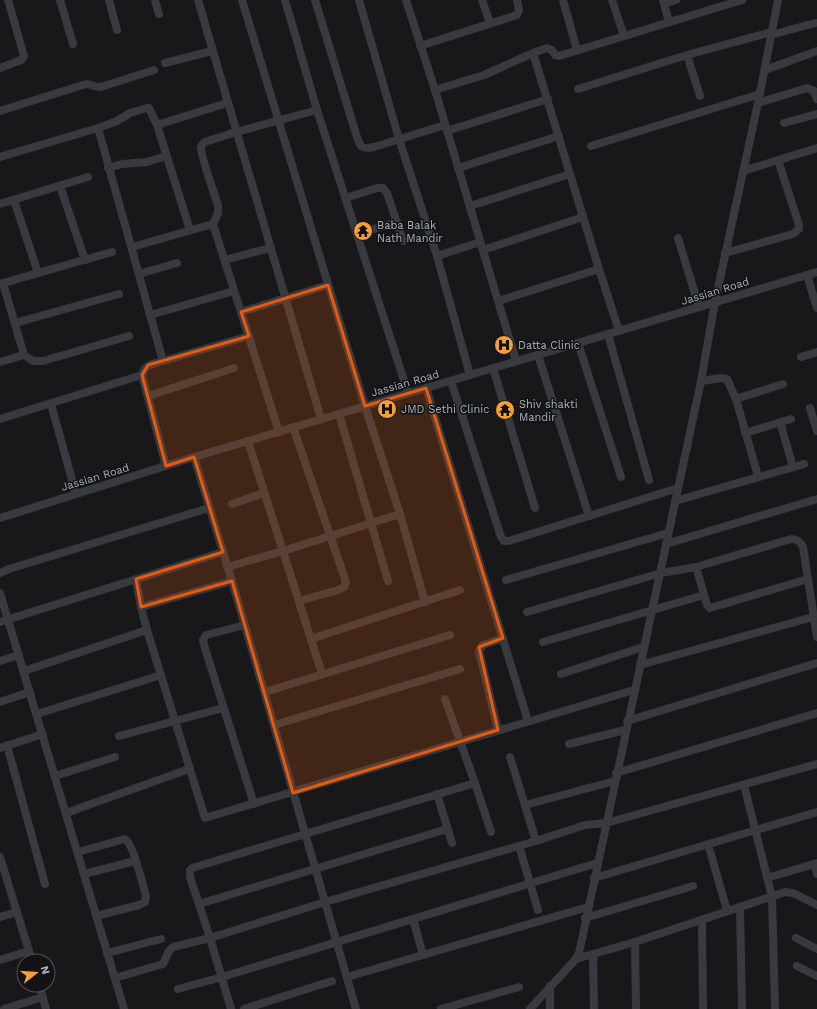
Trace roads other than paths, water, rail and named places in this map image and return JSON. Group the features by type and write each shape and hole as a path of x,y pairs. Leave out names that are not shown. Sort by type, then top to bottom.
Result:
{"street":[{"path":"0,68 21,60 24,56 8,0"},
{"path":"60,0 73,44"},
{"path":"109,0 117,30"},
{"path":"155,0 159,14"},
{"path":"198,0 321,419"},
{"path":"242,0 365,406 400,514 425,602"},
{"path":"285,0 317,110 408,393"},
{"path":"315,0 359,144 364,148 446,128 548,99"},
{"path":"359,0 400,139 437,256 470,375"},
{"path":"406,0 435,90 516,361"},
{"path":"482,0 490,23"},
{"path":"420,46 517,15 519,10 517,0"},
{"path":"563,0 577,50"},
{"path":"612,0 624,36"},
{"path":"669,22 663,2 676,0"},
{"path":"435,90 490,72 533,53 550,48 555,55 559,56 742,0"},
{"path":"530,1009 576,959 579,953 585,918 626,726 661,573 668,533 701,381 725,253 760,94 778,0"},
{"path":"578,89 687,55 815,23"},
{"path":"165,63 212,51"},
{"path":"765,70 817,51"},
{"path":"533,53 619,331"},
{"path":"687,55 700,96"},
{"path":"0,111 86,84 96,88 101,87 154,70"},
{"path":"758,103 807,88 814,91 817,99"},
{"path":"591,146 760,94"},
{"path":"157,125 227,103"},
{"path":"0,157 98,128 117,121 130,113 147,108 151,111 157,125 190,230"},
{"path":"279,432 213,224 218,213 218,205 201,147 205,142 236,132 317,110"},
{"path":"784,123 817,114"},
{"path":"98,128 163,361"},
{"path":"458,168 559,136"},
{"path":"743,171 817,148"},
{"path":"108,168 130,163 147,162 166,156"},
{"path":"725,253 793,234 799,229 778,160"},
{"path":"470,206 570,174"},
{"path":"0,204 88,177"},
{"path":"60,186 85,260"},
{"path":"346,198 377,188 383,188 387,193 403,240"},
{"path":"14,200 38,273"},
{"path":"437,256 482,246 583,217"},
{"path":"357,234 396,222"},
{"path":"132,247 213,224"},
{"path":"678,238 699,307"},
{"path":"225,260 270,248"},
{"path":"112,252 2,284 24,355 33,361 43,361 129,336"},
{"path":"139,274 177,263"},
{"path":"498,301 599,269"},
{"name":"Jassian Road","path":"0,518 293,427 817,272"},
{"path":"807,275 817,308"},
{"path":"241,312 328,285"},
{"path":"150,315 234,291"},
{"path":"14,323 119,294"},
{"path":"608,334 649,480"},
{"path":"166,466 142,375 145,367 249,336"},
{"path":"578,343 621,477"},
{"path":"801,357 817,352"},
{"path":"0,362 24,355"},
{"path":"538,355 589,516"},
{"path":"148,396 234,368"},
{"path":"492,368 535,508"},
{"path":"0,419 142,375"},
{"path":"701,381 721,378 727,379 736,399 758,476"},
{"path":"450,381 503,539 509,541 678,488"},
{"path":"736,399 783,384"},
{"path":"426,388 528,721"},
{"path":"51,404 76,494"},
{"path":"810,408 817,431"},
{"path":"339,414 388,581"},
{"path":"745,433 791,419"},
{"path":"780,422 793,467"},
{"path":"293,427 346,584 338,590 299,601"},
{"path":"248,441 322,674"},
{"path":"194,457 265,692 356,1009"},
{"path":"675,501 804,464"},
{"path":"232,504 264,494"},
{"path":"666,544 817,499"},
{"path":"0,573 209,508"},
{"path":"227,567 400,514"},
{"path":"506,580 668,533"},
{"path":"527,612 661,573 696,567 795,539 801,543 802,547 817,637"},
{"path":"0,622 223,552"},
{"path":"696,567 707,605 710,608 808,579"},
{"path":"136,579 147,630 205,818 293,793 634,690"},
{"path":"141,607 232,581"},
{"path":"311,639 460,590"},
{"path":"0,593 124,1009"},
{"path":"543,642 704,595"},
{"path":"640,666 813,617"},
{"path":"245,625 206,635 203,640 254,804"},
{"path":"24,671 147,630"},
{"path":"265,692 450,635"},
{"path":"498,730 479,651 483,645 503,638"},
{"path":"561,674 644,647"},
{"path":"0,661 18,655"},
{"path":"569,744 817,663"},
{"path":"274,726 460,670"},
{"path":"37,714 161,674"},
{"path":"0,702 30,692"},
{"path":"445,699 491,832"},
{"path":"119,736 176,722 223,708"},
{"path":"525,805 817,713"},
{"path":"43,734 3,746 45,884"},
{"path":"55,776 115,757"},
{"path":"510,757 536,841"},
{"path":"115,978 163,964 169,951 173,948 536,841 585,825 606,823 817,764"},
{"path":"66,813 189,769"},
{"path":"231,1009 189,873 192,868 475,783"},
{"path":"744,785 772,896 776,1009"},
{"path":"437,794 452,843"},
{"path":"594,878 817,812"},
{"path":"199,904 448,829"},
{"path":"78,852 125,839 130,843 146,896 145,902 141,904 96,916"},
{"path":"708,844 726,907"},
{"path":"518,846 538,910"},
{"path":"0,857 3,881 17,912 29,951 0,960"},
{"path":"84,874 136,861"},
{"path":"178,989 597,863"},
{"path":"767,878 816,863 817,874"},
{"path":"585,918 693,886"},
{"path":"576,959 635,942 772,896 789,892 817,905"},
{"path":"347,977 588,907"},
{"path":"740,907 742,1009"},
{"path":"0,917 17,912"},
{"path":"413,919 423,955"},
{"path":"702,920 703,1009"},
{"path":"796,938 817,948"},
{"path":"107,953 161,939"},
{"path":"635,942 636,1009"},
{"path":"593,954 594,1009"},
{"path":"796,966 817,976"},
{"path":"244,1009 332,981"},
{"path":"441,1009 519,986"},
{"path":"550,986 550,1009"},
{"path":"42,993 46,1009"},
{"path":"4,1009 43,997"}],"place":[{"name":"Baba Balak Nath Mandir","path":"363,231"},
{"name":"Datta Clinic","path":"504,345"},
{"name":"JMD Sethi Clinic","path":"387,409"},
{"name":"Shiv shakti Mandir","path":"505,410"}]}
